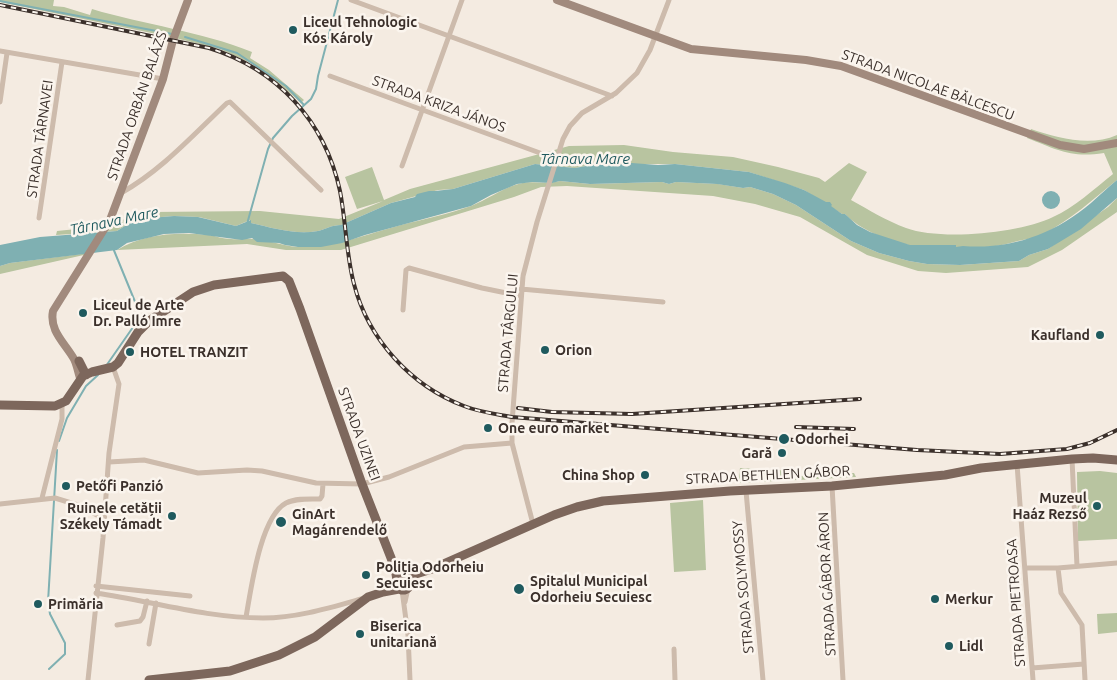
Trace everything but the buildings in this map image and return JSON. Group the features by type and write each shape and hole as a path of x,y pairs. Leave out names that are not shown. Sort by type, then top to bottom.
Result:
{"main road":[{"name":"STRADA ORBÁN BALÁZS","path":"70,353 53,326 52,318 58,303 110,220 163,79 173,40 188,0"},
{"name":"STRADA NICOLAE BĂLCESCU","path":"557,0 691,49 705,52 806,60 841,66 1060,145 1084,149 1117,143"},
{"name":"STRADA UZINEI","path":"105,369 122,359 138,332 149,321 202,288 283,276 289,281 300,309 362,484 395,568 403,583"},
{"path":"70,353 88,367 105,369"},
{"path":"70,353 83,376"},
{"path":"79,361 83,376"},
{"path":"0,405 53,406 65,400 83,376 105,369"},
{"name":"STRADA BETHLEN GÁBOR","path":"368,597 533,524 577,507 603,501 668,495 832,486 945,475 981,468 1072,459 1117,460"},
{"path":"149,680 230,671 279,655 315,637 368,597"}],"street":[{"path":"351,0 612,96"},
{"path":"402,166 462,0"},
{"name":"STRADA TÂRGULUI","path":"533,524 512,443 512,411 521,289 525,267 563,139 576,120 586,110 612,96 637,73 647,58 669,0"},
{"path":"0,51 163,79"},
{"path":"0,102 7,53"},
{"name":"STRADA TÂRNAVEI","path":"39,218 62,62"},
{"name":"STRADA KRIZA JÁNOS","path":"330,76 540,153"},
{"path":"120,193 141,182 172,157 189,138 229,102 321,190"},
{"path":"403,310 406,270 409,268 482,288 521,296"},
{"path":"521,289 663,302"},
{"path":"88,680 96,586 119,384 105,369"},
{"path":"42,498 65,400"},
{"path":"109,462 144,460 204,474 247,470 262,471 323,484 362,484 389,477 464,447 512,443"},
{"path":"1072,459 1077,566"},
{"name":"STRADA PIETROASA","path":"1016,464 1033,680"},
{"path":"246,617 257,559 264,534 270,522 285,504 304,499 320,499 323,484"},
{"name":"STRADA GÁBOR ÁRON","path":"832,486 843,680"},
{"name":"STRADA SOLYMOSSY","path":"746,491 763,680"},
{"path":"0,504 52,498 81,506 104,519"},
{"path":"1025,568 1058,568 1117,563"},
{"path":"1058,568 1061,593 1080,619 1082,625 1085,680"},
{"path":"403,583 410,680"},
{"path":"96,586 190,596"},
{"path":"96,593 199,612 246,617 284,616 332,608 368,597"},
{"path":"117,625 140,621 143,617 147,601"},
{"path":"149,644 156,603"},
{"path":"332,608 336,620"},
{"path":"674,648 674,680"},
{"path":"1032,668 1084,664"}],"green space":[{"path":"0,0 54,0 53,6 64,7 90,15 92,9 192,33 232,45 252,52 250,58 269,70 304,100 301,103 255,65 220,49 0,2"},
{"path":"1031,129 1063,138 1085,141 1107,139 1117,135 1117,180 1072,216 1043,234 991,247 956,247 901,243 866,230 845,214 842,214 804,190 749,172 675,164 597,164 575,168 535,164 453,189 438,190 391,203 341,225 318,231 292,232 251,223 250,220 236,226 199,217 174,216 131,222 117,231 56,235 57,231 116,225 122,220 150,212 260,211 339,219 383,201 357,209 345,177 372,167 384,200 410,189 569,146 624,145 673,152 733,157 819,178 825,182 849,163 867,172 851,200 892,222 921,232 939,234 1001,231 1039,223 1061,213 1077,203 1113,174 1104,153 1073,154 1064,152 1027,138"},
{"path":"560,181 590,184 662,182 669,184 676,182 750,187 773,194 796,205 851,241 879,253 927,264 960,265 1019,261 1029,255 1048,249 1108,207 1117,198 1117,212 1062,250 1028,267 946,273 918,271 867,255 800,217 755,204 713,196 567,186 541,187 341,250 286,250 247,244 117,250 139,240 173,234 197,234 228,239 250,239 298,247 324,245 350,240 463,209 521,183"},
{"path":"97,252 0,274 0,266 10,263"},
{"path":"740,468 794,471 800,476 854,473 856,477 738,483"},
{"name":"Muzeul Haáz Rezső","path":"1100,471 1117,473 1117,539 1078,541 1077,472"},
{"path":"703,500 706,570 674,572 670,503"},
{"path":"1117,613 1117,632 1098,634 1097,614"}],"water":[{"path":"535,164 575,168 597,164 675,164 749,172 804,190 826,202 830,202 831,206 870,232 910,245 981,247 1015,242 1047,231 1077,214 1117,180 1117,198 1081,229 1048,249 1029,255 1019,261 960,265 927,264 879,253 851,241 796,205 773,194 750,187 676,182 669,184 662,182 590,184 560,181 517,184 471,206 342,243 321,247 298,247 279,243 257,242 252,238 242,240 189,233 164,234 127,243 117,250 10,263 0,266 0,245 40,237 117,231 131,222 150,218 198,217 236,226 251,220 251,223 292,232 318,231 341,225 391,203 415,197 417,194 453,189"},
{"path":"1051,191 1057,194 1060,200 1057,206 1051,209 1045,206 1042,200 1045,194"}],"waterway":[{"path":"247,224 268,149 273,138 292,116 311,99 316,89 338,0"},
{"path":"0,1 172,34"},
{"path":"185,37 237,53 286,86 304,105"},
{"path":"106,366 138,320 138,309 113,248"},
{"path":"59,441 67,418 86,386 98,375"},
{"path":"49,669 65,654 65,643 50,614 48,602 57,450"}],"railway":[{"path":"0,5 209,48 234,57 256,69 276,84 294,101 310,121 323,142 333,166 344,214 351,273 361,304 370,323 394,358 410,373 426,386 464,406 512,417 917,450 1000,454 1067,449 1090,443 1117,430"},
{"path":"518,408 552,412 632,414 860,399"},
{"path":"796,427 854,429"}],"place":[{"name":"Liceul Tehnologic Kós Károly","path":"293,30"},
{"name":"Liceul de Arte Dr. Palló Imre","path":"83,313"},
{"name":"Kaufland","path":"1100,335"},
{"name":"Orion","path":"545,350"},
{"name":"HOTEL TRANZIT","path":"130,352"},
{"name":"One euro market","path":"488,428"},
{"name":"Odorhei","path":"784,439"},
{"name":"Gară","path":"782,453"},
{"name":"China Shop","path":"645,475"},
{"name":"Petőfi Panzió","path":"66,486"},
{"name":"Muzeul Haáz Rezső","path":"1097,506"},
{"name":"Ruinele cetății Székely Támadt","path":"172,516"},
{"name":"GinArt Magánrendelő","path":"281,522"},
{"name":"Poliția Odorheiu Secuiesc","path":"366,575"},
{"name":"Spitalul Municipal Odorheiu Secuiesc","path":"519,589"},
{"name":"Merkur","path":"935,599"},
{"name":"Primăria","path":"38,604"},
{"name":"Biserica unitariană","path":"360,634"},
{"name":"Lidl","path":"949,646"}],"water label":[{"name":"Târnava Mare","path":"585,159"},
{"name":"Târnava Mare","path":"114,221"}]}
